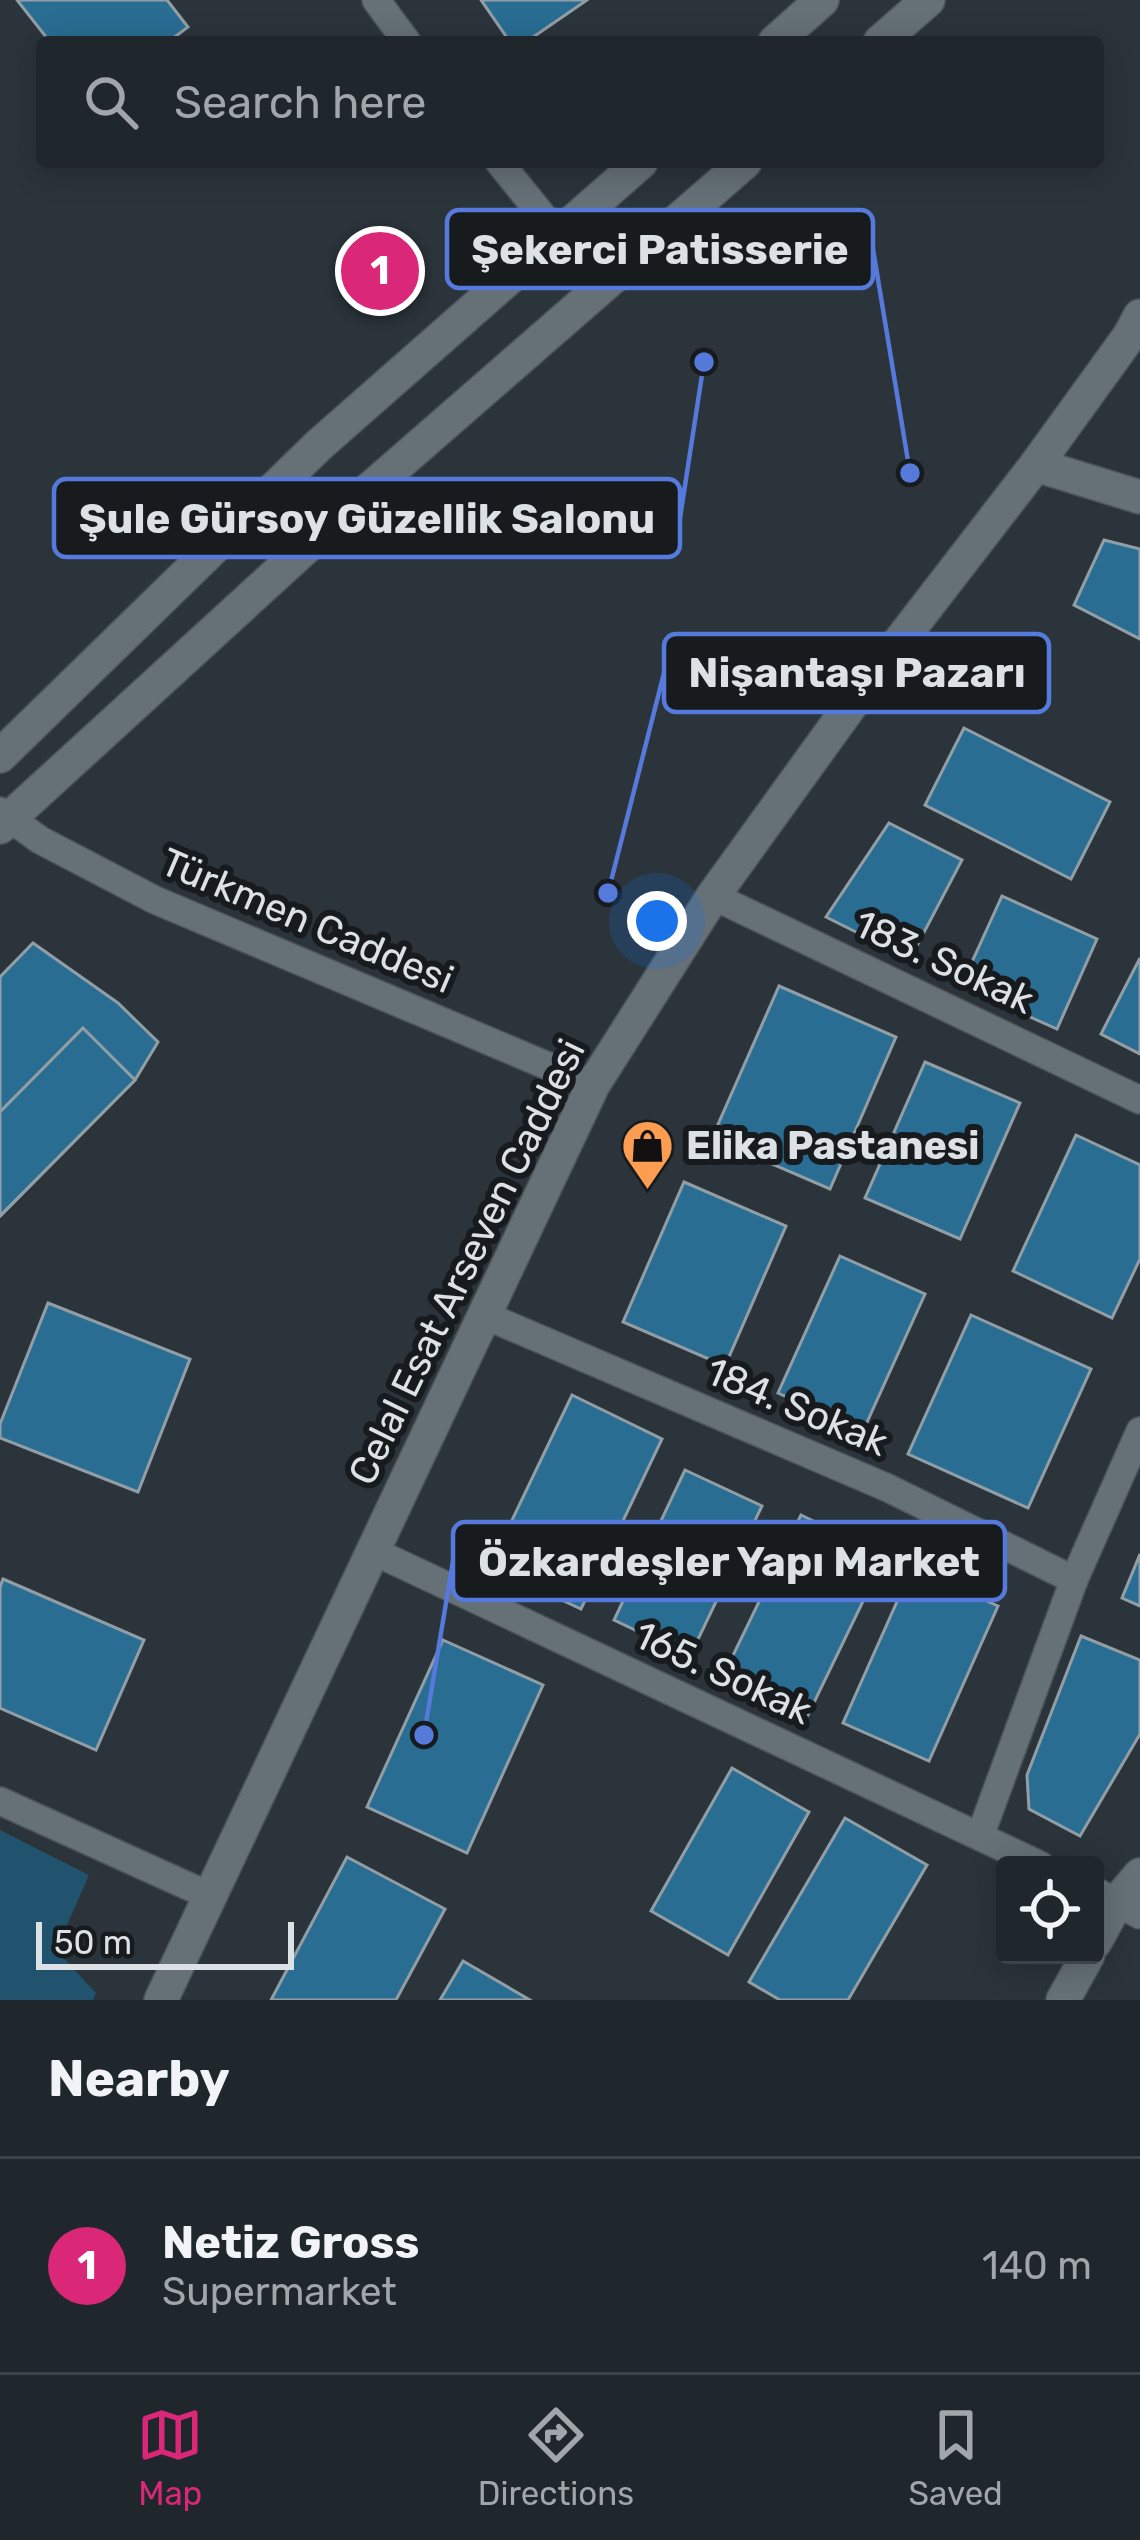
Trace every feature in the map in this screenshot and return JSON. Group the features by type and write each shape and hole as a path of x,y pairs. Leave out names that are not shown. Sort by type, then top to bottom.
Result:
{"main road":[{"path":"782,36 822,0"},
{"path":"887,36 928,0"},
{"path":"0,756 319,445 633,168"},
{"path":"3,818 738,168"},
{"name":"Celal Esat Arseven Caddesi","path":"161,2000 593,1085 713,896 853,703 1036,465 1140,316"},
{"path":"1036,465 1140,497"},
{"path":"1117,1903 1140,1875"},
{"path":"1063,2000 1083,1964"}],"street":[{"path":"376,0 403,36"},
{"path":"504,168 558,235"},
{"name":"Türkmen Caddesi","path":"3,818 155,900 593,1085"},
{"name":"183. Sokak","path":"713,896 1140,1100"},
{"name":"184. Sokak","path":"484,1315 888,1488 1075,1580"},
{"path":"980,1836 1075,1580 1140,1431"},
{"name":"165. Sokak","path":"373,1551 1021,1856"},
{"path":"0,1802 210,1896"}],"shaded area":[{"path":"0,1830 89,1875 56,1950 96,1993 93,2000 0,2000"}],"building":[{"path":"17,0 167,0 188,27 176,36 45,36"},
{"path":"481,0 587,0 535,36 506,36"},
{"path":"1104,540 1140,549 1140,639 1074,605"},
{"path":"964,728 1110,802 1071,879 925,805"},
{"path":"889,823 962,860 910,959 826,917"},
{"path":"1002,896 1097,939 1057,1029 961,986"},
{"path":"33,943 118,1003 158,1042 135,1080 0,1216 0,977"},
{"path":"1140,958 1140,1054 1101,1034"},
{"path":"779,986 896,1037 830,1189 712,1138"},
{"path":"83,1028 135,1080 0,1216 0,1112"},
{"path":"925,1062 1020,1103 960,1239 865,1198"},
{"path":"1076,1135 1140,1165 1140,1259 1112,1318 1013,1271"},
{"path":"684,1182 786,1226 725,1366 623,1322"},
{"path":"840,1256 925,1294 863,1431 778,1393"},
{"path":"48,1303 190,1359 138,1492 0,1438 0,1424"},
{"path":"971,1315 1091,1369 1028,1508 908,1454"},
{"path":"572,1395 662,1439 581,1609 490,1566"},
{"path":"685,1470 762,1506 690,1656 614,1620"},
{"path":"801,1515 885,1556 808,1715 724,1674"},
{"path":"1140,1554 1140,1606 1122,1598"},
{"path":"912,1568 998,1606 929,1761 843,1723"},
{"path":"3,1579 144,1640 96,1750 0,1708"},
{"path":"1081,1636 1140,1660 1140,1734 1080,1836 1029,1809 1027,1775"},
{"path":"443,1640 543,1685 467,1853 367,1807"},
{"path":"732,1768 809,1812 728,1955 651,1911"},
{"path":"845,1818 927,1865 848,2000 780,2000 749,1982"},
{"path":"347,1857 445,1909 396,2000 271,2000"},
{"path":"463,1961 530,2000 440,2000"}],"place":[{"name":"Netiz Gross","path":"380,271"},
{"name":"Şule Gürsoy Güzellik Salonu","path":"704,362"},
{"name":"Şekerci Patisserie","path":"910,473"},
{"name":"Nişantaşı Pazarı","path":"608,893"},
{"name":"Elika Pastanesi","path":"647,1192"},
{"name":"Özkardeşler Yapı Market","path":"424,1735"}]}
